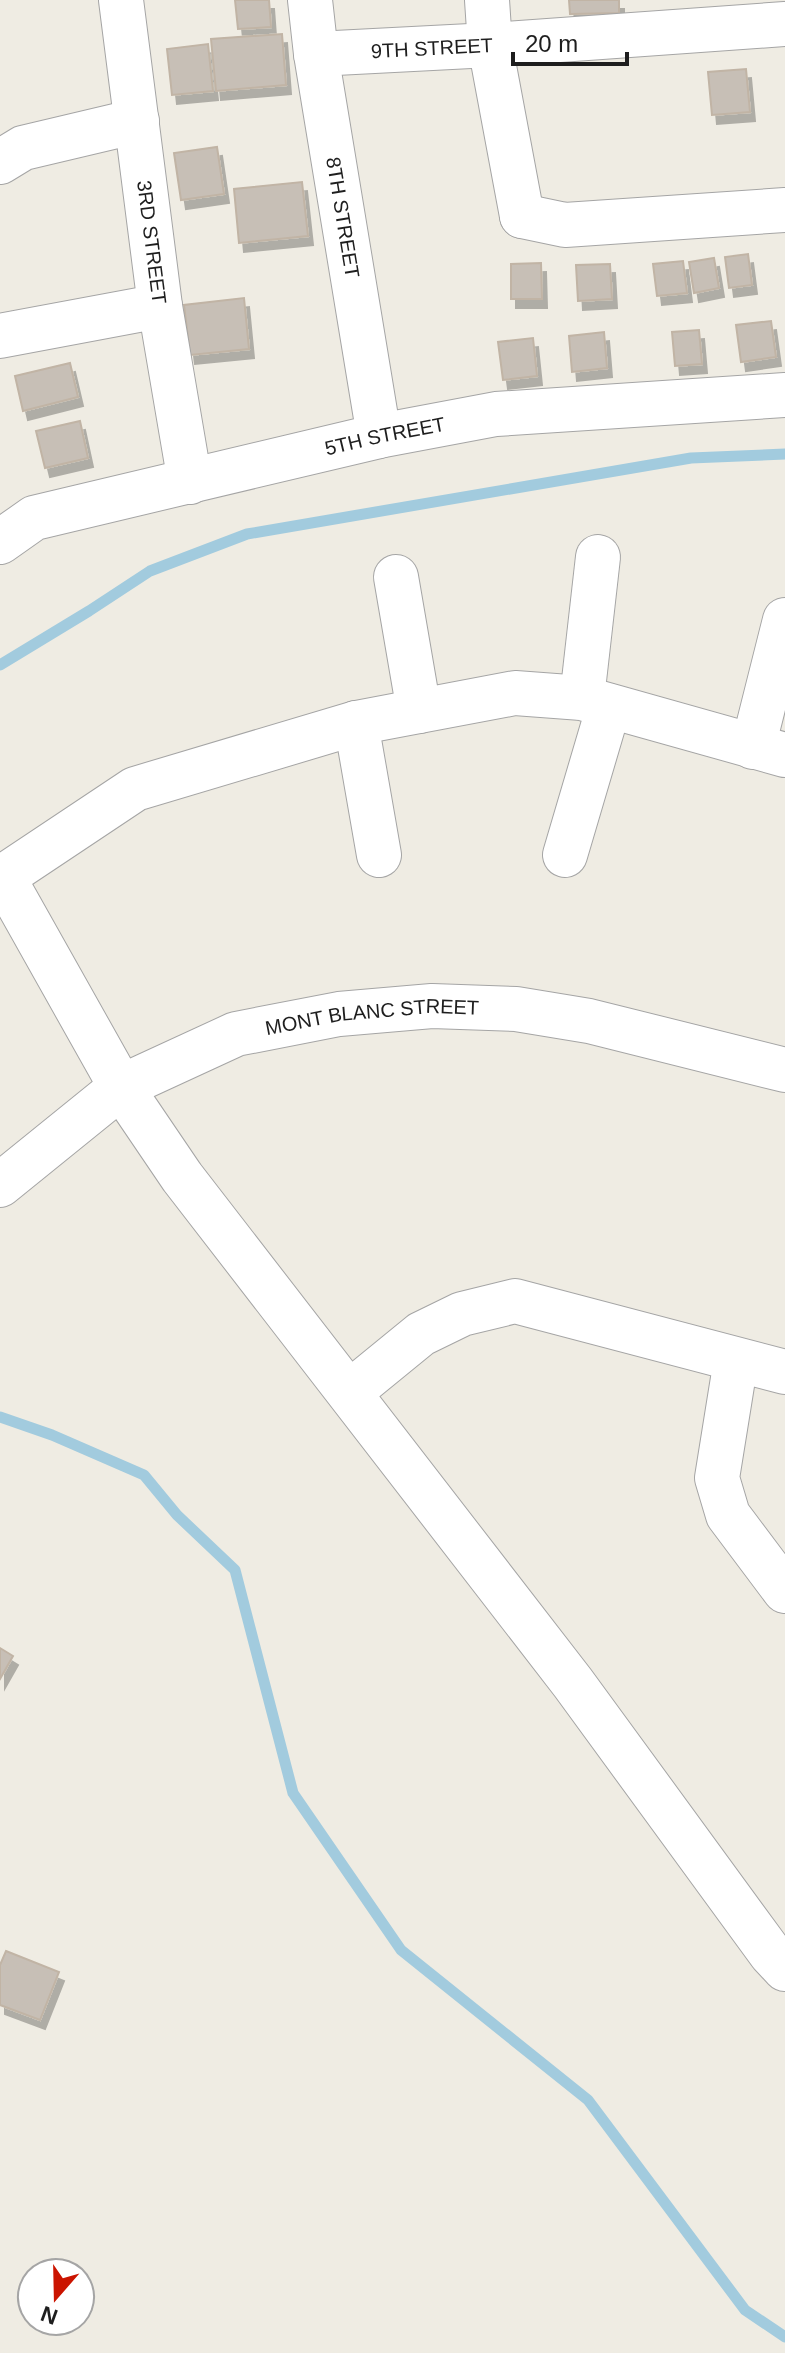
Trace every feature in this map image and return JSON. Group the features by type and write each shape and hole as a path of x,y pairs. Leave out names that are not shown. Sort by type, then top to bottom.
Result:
{"street":[{"name":"3RD STREET","path":"121,0 160,306 190,482"},
{"name":"8TH STREET","path":"310,0 316,54 379,436"},
{"path":"487,0 490,45 516,222 565,225 785,210"},
{"name":"9TH STREET","path":"316,54 785,24"},
{"path":"0,162 23,148 137,121"},
{"path":"0,336 160,306"},
{"name":"5TH STREET","path":"0,542 34,518 379,436 496,414 785,395"},
{"path":"565,855 596,702 598,557"},
{"path":"396,577 419,711"},
{"path":"785,620 769,751 596,702 515,693 356,723 135,789 2,878 121,1087 182,1177 573,1683 785,1969"},
{"path":"356,723 379,855"},
{"name":"MONT BLANC STREET","path":"0,1185 121,1087 236,1034 339,1014 432,1006 516,1009 589,1021 785,1070"},
{"path":"350,1392 421,1334 462,1314 515,1301 785,1372"},
{"path":"736,1360 717,1478 728,1515 785,1591"}],"building":[{"path":"235,0 269,0 271,27 238,29"},
{"path":"569,0 619,0 619,13 570,14"},
{"path":"282,34 286,85 216,91 211,39"},
{"path":"208,44 213,91 172,95 167,49"},
{"path":"746,69 750,112 712,115 708,72"},
{"path":"217,147 224,194 181,200 174,153"},
{"path":"302,182 308,236 239,243 234,189"},
{"path":"748,254 752,285 729,288 725,257"},
{"path":"714,258 719,288 694,293 689,262"},
{"path":"683,261 687,293 657,296 653,264"},
{"path":"541,263 542,299 511,299 511,264"},
{"path":"610,264 612,299 578,301 576,265"},
{"path":"244,298 249,349 190,355 184,305"},
{"path":"771,321 776,357 741,362 736,325"},
{"path":"699,330 702,364 675,366 672,332"},
{"path":"604,332 607,368 572,372 569,336"},
{"path":"533,338 537,376 503,380 498,342"},
{"path":"70,363 78,397 23,411 15,376"},
{"path":"80,421 88,458 45,468 36,431"},
{"path":"0,1648 13,1656 0,1679"},
{"path":"6,1951 59,1972 40,2020 0,2005 0,1965"}],"waterway":[{"path":"0,665 150,571 247,534 691,458 785,454"},
{"path":"0,1417 52,1435 144,1475 177,1515 235,1570 293,1793 401,1950 588,2100 745,2310 785,2337"}]}
